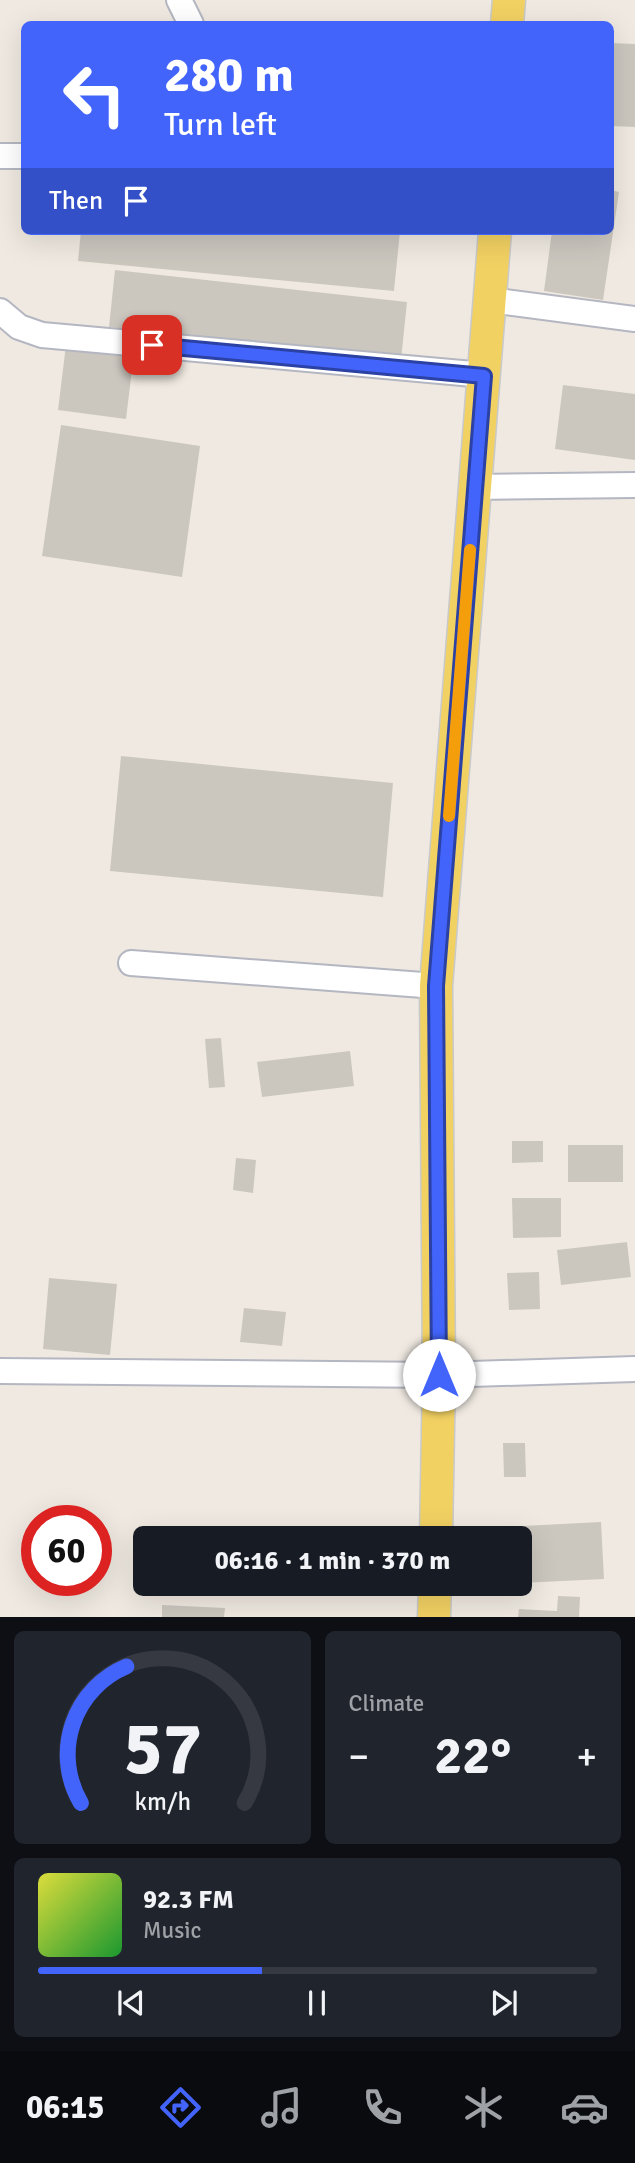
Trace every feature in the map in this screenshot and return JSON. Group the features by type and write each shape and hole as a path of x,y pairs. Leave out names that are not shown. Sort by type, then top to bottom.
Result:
{"main road":[{"path":"507,21 509,0"},
{"path":"436,1526 439,1375 436,986 495,235"},
{"path":"434,1617 435,1596"}],"street":[{"path":"179,0 190,21"},
{"path":"0,156 21,156"},
{"path":"490,300 635,319"},
{"path":"0,311 19,327 42,335 484,376"},
{"path":"475,487 635,485"},
{"path":"131,963 436,986"},
{"path":"0,1371 439,1375 635,1369"}],"building":[{"path":"614,43 635,44 635,127 614,126"},
{"path":"614,191 619,192 614,226"},
{"path":"81,235 400,235 394,291 78,261"},
{"path":"551,235 613,235 603,300 544,291"},
{"path":"115,270 407,302 401,360 109,327"},
{"path":"66,345 134,353 126,419 58,410"},
{"path":"563,385 635,394 635,460 555,449"},
{"path":"61,425 200,446 182,577 42,556"},
{"path":"121,756 393,783 383,897 110,871"},
{"path":"221,1038 225,1087 209,1088 205,1039"},
{"path":"350,1051 354,1086 262,1097 257,1062"},
{"path":"512,1141 543,1141 543,1162 512,1163"},
{"path":"568,1145 623,1145 623,1182 568,1182"},
{"path":"236,1158 256,1160 253,1193 233,1190"},
{"path":"512,1198 561,1198 561,1237 513,1238"},
{"path":"627,1242 631,1277 561,1285 557,1250"},
{"path":"539,1272 540,1309 509,1310 507,1273"},
{"path":"49,1278 117,1284 110,1355 43,1349"},
{"path":"244,1308 286,1312 282,1346 240,1342"},
{"path":"503,1443 525,1443 526,1477 504,1477"},
{"path":"601,1522 604,1579 532,1582 532,1526 522,1526"},
{"path":"558,1596 580,1597 579,1617 518,1617 519,1609 557,1611"},
{"path":"162,1605 225,1608 224,1617 162,1617"}],"slow traffic":[{"path":"449,816 470,550"}],"route":[{"path":"152,345 484,376 436,986 439,1375"}]}
